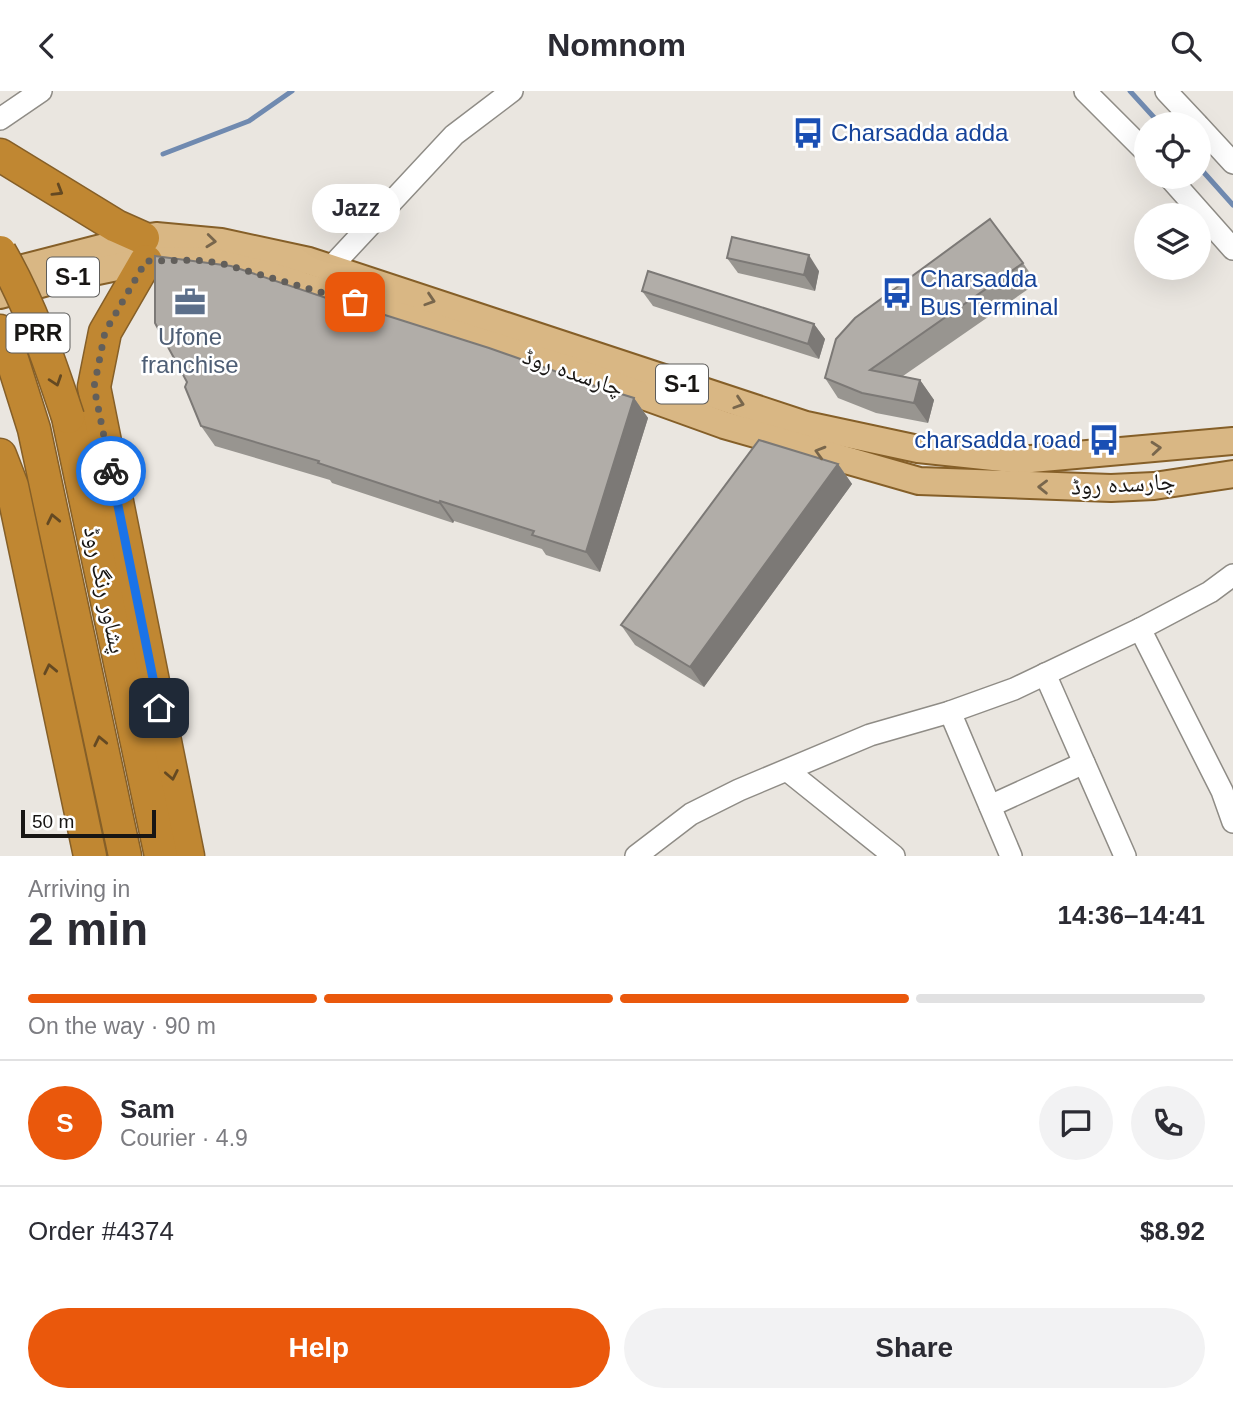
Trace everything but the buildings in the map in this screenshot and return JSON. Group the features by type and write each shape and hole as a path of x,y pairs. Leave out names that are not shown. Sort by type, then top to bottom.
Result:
{"highway":[{"path":"0,155 116,226 145,250 105,332 94,387 188,856"},
{"name":"پشاور رنگ روڈ","path":"0,251 18,283 45,349 68,417 161,856"},
{"name":"پشاور رنگ روڈ","path":"0,331 12,359 34,429 125,856"},
{"path":"0,455 12,486 90,856"}],"main road":[{"name":"چارسدہ روڈ","path":"0,295 59,279 145,250 156,236 220,242 331,267 806,425 918,449 1020,460 1233,441"},
{"name":"چارسدہ روڈ","path":"0,274 145,250 220,263 574,371 724,425 919,481 1111,488 1154,486 1233,474"}],"street":[{"path":"0,119 41,91"},
{"path":"331,267 454,135 512,91"},
{"path":"1085,91 1134,140"},
{"path":"1166,91 1186,112"},
{"path":"1211,139 1233,162"},
{"path":"1180,189 1233,249"},
{"path":"636,856 691,814 739,790 870,735 988,699 1140,629 1210,592 1233,575"},
{"path":"1140,629 1222,791 1233,822"},
{"path":"1045,674 1125,856"},
{"path":"950,712 1011,856"},
{"path":"990,806 1084,763"},
{"path":"788,771 894,856"}],"waterway":[{"path":"163,154 249,121 292,91"},
{"path":"1130,91 1149,112"},
{"path":"1211,180 1233,205"}],"way so far":[{"path":"111,471 94,387 105,332 146,261 195,260 220,263 355,302"}],"place":[{"name":"Charsadda adda","path":"808,133"},
{"name":"Charsadda Bus Terminal","path":"897,293"},
{"name":"Ufone franchise","path":"190,302"},
{"name":"Jazz","path":"355,302"},
{"name":"charsadda road","path":"1104,440"}],"route":[{"path":"111,471 159,708"}]}
